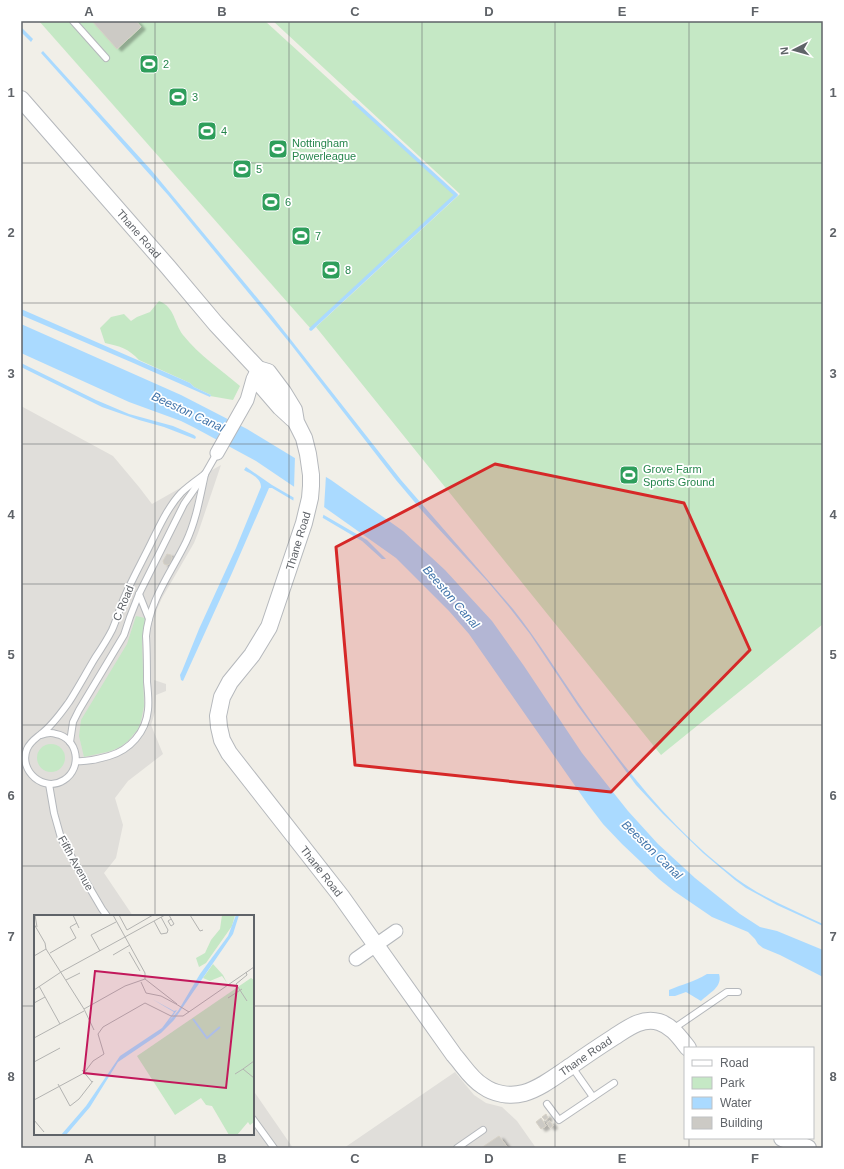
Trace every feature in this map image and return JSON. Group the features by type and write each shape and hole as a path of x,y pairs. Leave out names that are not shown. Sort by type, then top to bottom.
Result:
{"street":[{"name":"Thane Road","path":"21,99 216,324 258,369 261,384 286,414 296,422 304,438 310,463 311,486 310,498 304,523 269,627 252,655 230,682 222,697 218,716 219,727 222,740 229,753 338,891 454,1055 468,1073 482,1086 502,1094 524,1093 548,1081 623,1031 647,1021 664,1024 672,1030 687,1047"},
{"path":"217,453 247,400 253,379 258,369"},
{"path":"356,959 396,931"},
{"path":"785,1139 808,1148"}],"lane":[{"path":"73,21 106,58"},
{"name":"C Road","path":"205,474 198,510 187,541 160,590 150,612 146,636 147,718 140,733 130,745 116,754 85,762 76,761 76,754 70,742 74,722 79,710 124,635 139,594 184,504 205,474 217,453"},
{"name":"C Road","path":"49,784 33,778 28,771 23,754 31,742 56,719 68,703 112,631 125,596 164,518 182,493 205,474"},
{"name":"C Road","path":"139,594 149,619"},
{"path":"41,734 57,734 65,737 70,742"},
{"path":"49,784 64,780 70,775 74,769 76,761"},
{"name":"Fifth Avenue","path":"49,784 54,813 61,838 78,870 106,915"},
{"path":"672,1030 727,992 738,992"},
{"path":"571,1066 593,1097"},
{"path":"547,1104 559,1120 614,1083"},
{"path":"254,1120 274,1148"},
{"path":"457,1148 483,1130"}],"highlighted area":[{"path":"495,464 684,503 750,650 611,792 355,765 336,547"}],"shaded area":[{"path":"21,406 113,456 152,504 221,465 194,543 157,609 155,619 154,680 166,684 166,691 156,695 155,712 151,725 163,754 128,781 115,798 123,825 116,858 104,873 132,915 34,915 34,1135 254,1135 254,1091 293,1148 21,1148"},
{"path":"455,1072 474,1095 486,1103 502,1107 517,1121 536,1148 344,1148"}],"green space":[{"name":"Nottingham Powerleague","path":"39,21 265,21 456,195 311,329"},
{"name":"Grove Farm Sports Ground","path":"273,21 823,21 823,624 661,755 316,327 460,194"},
{"path":"159,301 171,311 180,330 189,342 203,356 240,386 233,400 210,396 211,395 194,387 190,383 139,360 124,348 105,343 100,328 111,317 124,314 131,321 150,312"},
{"path":"136,616 145,618 142,640 144,706 141,721 138,729 128,741 120,747 111,751 84,757 79,736 81,720 127,644"},
{"path":"51,744 61,748 65,758 61,768 51,772 41,768 37,758 41,748"}],"water":[{"path":"21,27 33,39 31,42 21,32"},
{"path":"43,51 152,171 273,317 401,480 513,609 594,725 631,773 670,819 691,840 747,886 768,898 823,924 823,926 777,905 746,888 735,880 703,853 636,785 578,706 530,634 509,607 396,480 289,342 168,195 41,53"},
{"path":"21,309 190,383 194,387 211,395 210,397 21,315"},
{"name":"Beeston Canal","path":"21,324 181,395 247,429 331,480 403,531 445,570 492,621 582,753 628,811 658,844 695,878 740,914 760,927 777,931 823,950 823,977 763,948 748,932 712,917 659,879 622,844 603,824 587,803 469,634 449,611 396,558 256,461 181,421 129,402 21,353"},
{"path":"21,363 96,400 129,414 173,426 196,437 195,439 164,427 102,407 21,367"},
{"path":"246,467 272,485 367,540 386,559 382,559 362,541 272,488 269,488 183,681 181,680 180,675 261,487 261,484 257,479 244,470"},
{"path":"707,974 719,974 720,979 717,986 701,1001 686,992 675,996 669,996 669,990"}],"pier":[{"path":"295,456 326,475 324,509 294,489"},
{"path":"294,495 324,513 322,520 293,503"}],"building":[{"path":"92,21 136,21 141,27 117,49"},
{"path":"167,554 171,555 172,558 170,564 167,565 164,564 163,561"},
{"path":"546,1114 548,1118 545,1120 542,1117"},
{"path":"541,1118 546,1126 541,1129 536,1122"},
{"path":"550,1121 553,1126 550,1128 547,1123"},
{"path":"499,1136 508,1148 481,1148"}],"waterway":[{"path":"311,329 456,195 354,102"}],"place":[{"name":"2","path":"149,64"},
{"name":"3","path":"178,97"},
{"name":"4","path":"207,131"},
{"name":"Nottingham Powerleague","path":"278,149"},
{"name":"5","path":"242,169"},
{"name":"6","path":"271,202"},
{"name":"7","path":"301,236"},
{"name":"8","path":"331,270"},
{"name":"Grove Farm Sports Ground","path":"629,475"}]}
